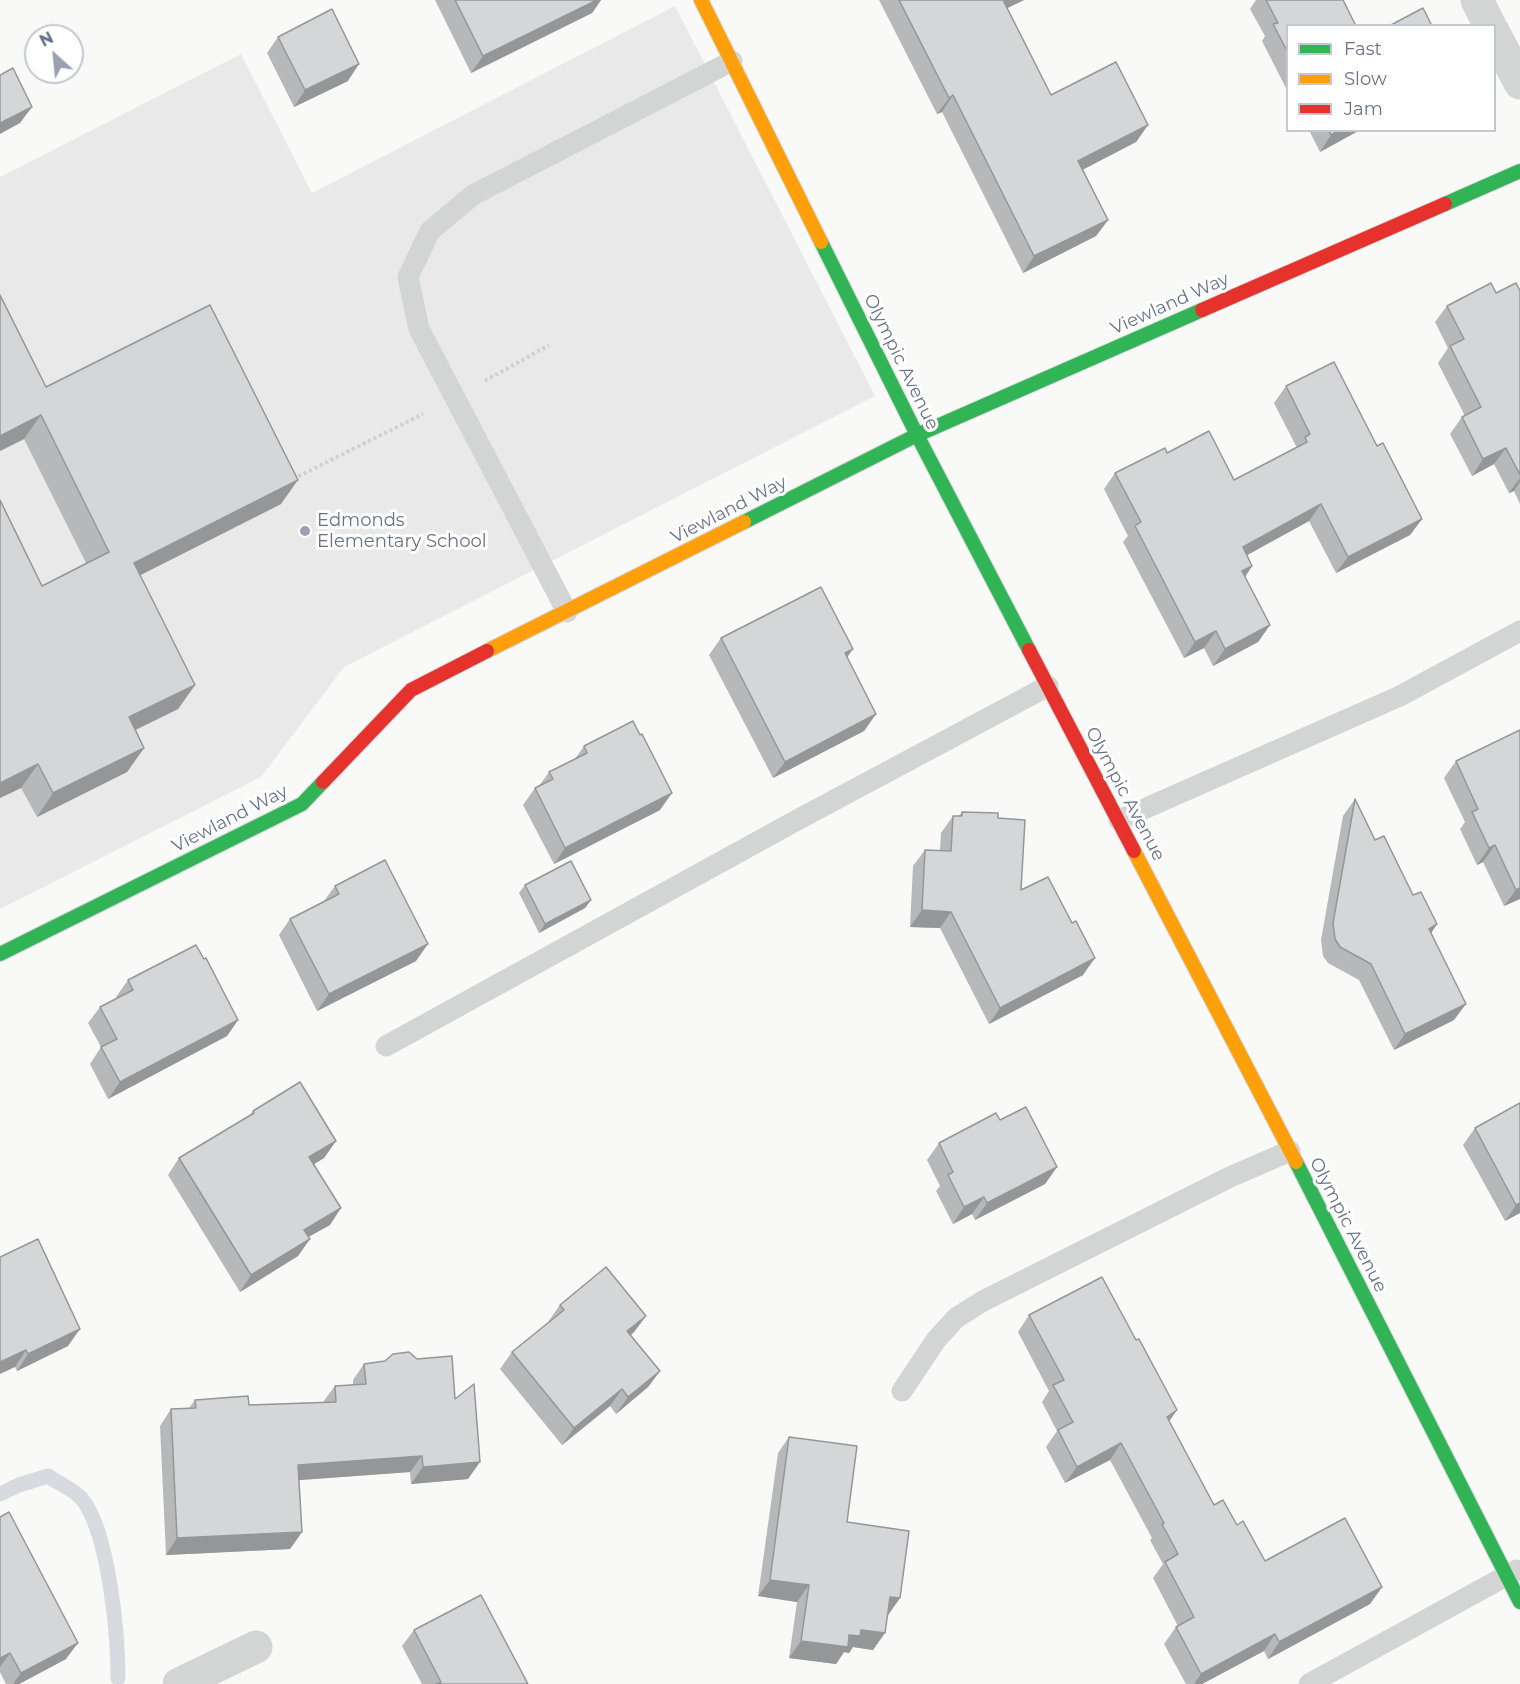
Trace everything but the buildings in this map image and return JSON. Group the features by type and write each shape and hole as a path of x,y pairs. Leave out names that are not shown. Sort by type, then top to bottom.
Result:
{"street":[{"name":"Olympic Avenue","path":"701,0 917,435 1290,1151 1513,1571 1520,1602"},
{"path":"1477,0 1489,24"},
{"path":"1496,37 1520,83"},
{"name":"Viewland Way","path":"0,954 302,804 411,690 917,435 1520,171"},
{"path":"179,1684 256,1647"}],"lane":[{"path":"567,612 420,329 408,277 430,231 473,195 732,60"},
{"path":"1119,820 1400,696 1520,630"},
{"path":"386,1046 799,819 1048,687"},
{"path":"902,1391 936,1340 956,1318 983,1301 1230,1177 1290,1151"},
{"path":"1308,1684 1513,1571"}],"path":[{"path":"293,479 456,397 549,345"}],"shaded area":[{"name":"Edmonds Elementary School","path":"675,6 875,396 344,667 261,777 0,909 0,177 241,54 312,193"}],"waterway":[{"path":"0,1494 48,1476 82,1499 99,1535 105,1559 114,1611 118,1678"}],"traffic: fast":[{"path":"1445,204 1520,171"},
{"path":"821,242 917,435 1029,650"},
{"path":"744,522 917,435 1202,310"},
{"path":"0,954 302,804 323,782"},
{"path":"1296,1162 1520,1602"}],"traffic: slow":[{"path":"701,0 821,242"},
{"path":"487,651 744,522"},
{"path":"1134,851 1296,1162"}],"traffic: jam":[{"path":"1202,310 1445,204"},
{"path":"1029,650 1134,851"},
{"path":"323,782 411,690 487,651"}],"place":[{"name":"Edmonds Elementary School","path":"305,531"}]}
